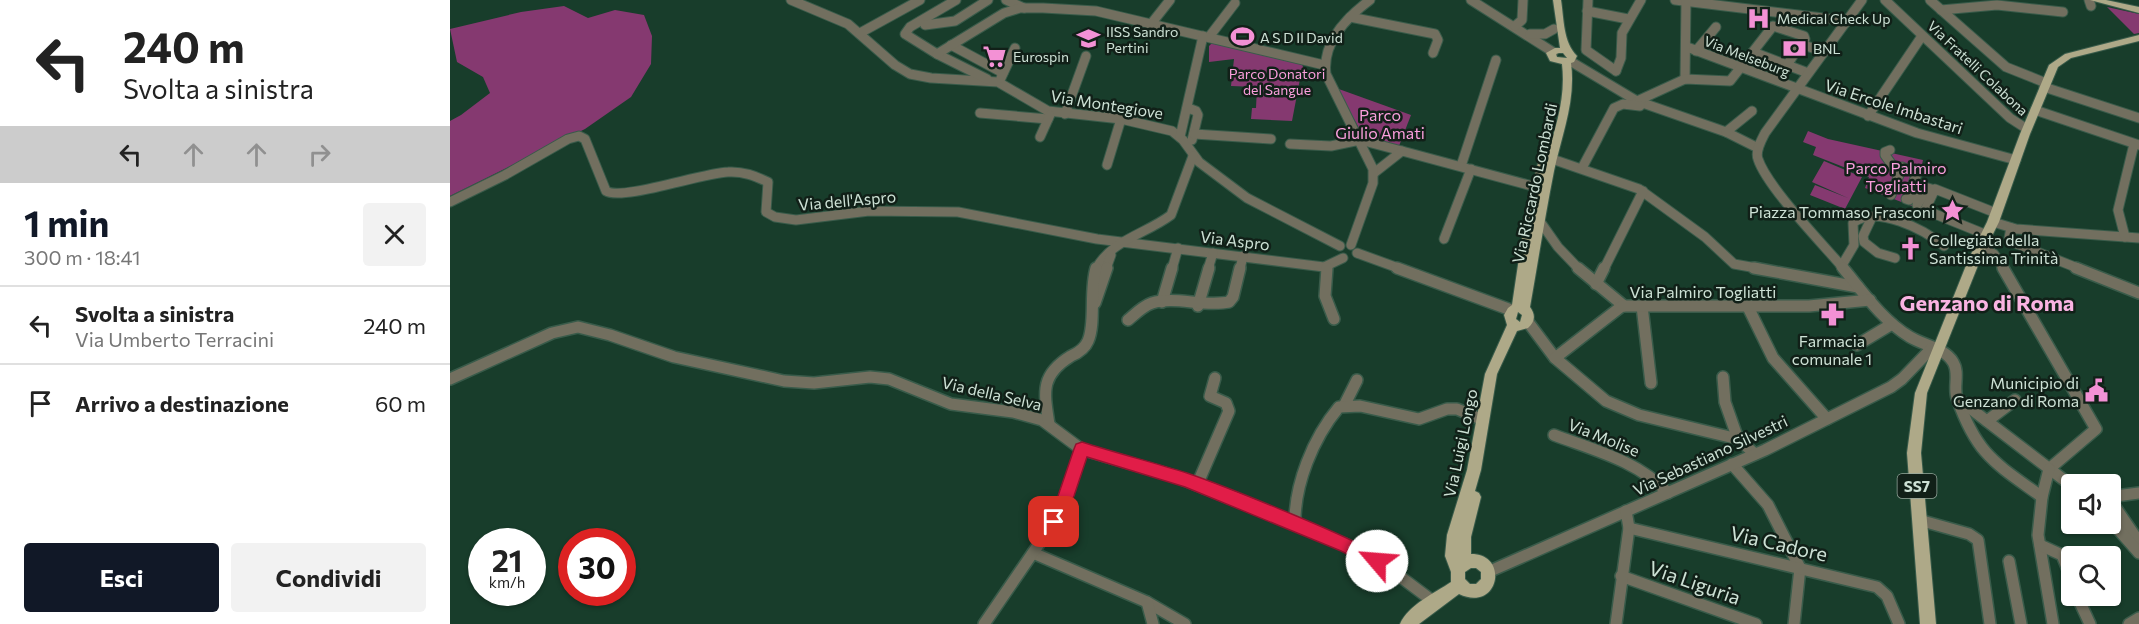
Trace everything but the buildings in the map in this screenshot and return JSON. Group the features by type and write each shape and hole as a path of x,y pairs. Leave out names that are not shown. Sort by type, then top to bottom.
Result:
{"main road":[{"path":"1551,0 1554,29 1561,56"},
{"path":"1557,0 1562,38 1561,56"},
{"path":"2106,0 2139,9"},
{"path":"2091,2 2139,9"},
{"name":"SS7","path":"1928,624 1914,453 1918,405 1935,350 1995,218 2027,129 2054,65 2061,59 2139,38"},
{"name":"Via Riccardo Lombardi","path":"1519,316 1552,159 1567,102 1569,84 1561,56"},
{"name":"Via Riccardo Lombardi","path":"1519,316 1536,187 1560,102 1561,56"},
{"name":"Via Luigi Longo","path":"1461,573 1452,556 1453,539 1471,480 1491,374 1519,316"},
{"name":"Via Luigi Longo","path":"1461,573 1464,537 1486,445 1497,381 1519,316"},
{"path":"1408,624 1434,602 1461,573 1477,562 1488,572 1489,581 1484,589 1469,590 1461,573"}],"street":[{"name":"Via Montegiove","path":"791,0 841,21 860,33 893,63 910,74 934,78 997,78 1050,115 1065,114 1121,119 1165,128 1180,137 1191,153 1249,199 1340,246"},
{"path":"860,33 920,0"},
{"path":"956,0 905,32 907,37 937,54 997,78"},
{"path":"925,25 955,21 988,0"},
{"path":"1006,0 1024,8"},
{"path":"1151,24 1170,0"},
{"path":"1370,0 1350,17 1329,48 1324,65 1326,74 1374,173"},
{"path":"1471,0 1518,25 1526,33 1561,56 1637,101 1726,132 1758,148"},
{"path":"1518,25 1523,17 1523,0"},
{"path":"1588,0 1586,50 1591,56 1616,70 1622,93"},
{"path":"1616,70 1620,65 1622,32 1628,19 1638,11 1641,0"},
{"path":"1675,0 1848,21"},
{"path":"1765,0 1766,12"},
{"path":"1862,0 1767,130 1758,148 1757,158 1768,176 1841,267 1892,324 1953,362 1956,377 1954,389 1966,423 1981,449 1995,463 2042,497"},
{"name":"Via Fratelli Colabona","path":"1885,0 2012,120 2027,129"},
{"path":"1930,0 2008,68 2045,85 2139,118"},
{"path":"1685,79 1691,49 1686,1"},
{"path":"1180,137 1206,37 1235,3"},
{"path":"937,54 1004,13 1024,8 1067,4 1324,65"},
{"path":"1941,10 1997,5 2063,12"},
{"path":"1587,11 1628,19"},
{"path":"1350,17 1435,34 1438,39 1432,54"},
{"path":"955,21 975,30"},
{"path":"1637,101 1685,79 1726,82 1774,26 1804,36 1805,39 1787,65"},
{"path":"1691,49 1716,27"},
{"path":"1526,33 1545,34 1554,29"},
{"path":"1868,116 1922,36"},
{"path":"1802,44 1824,52"},
{"path":"951,45 997,78"},
{"path":"997,78 1016,48"},
{"name":"Via Melseburg","path":"1691,49 1797,90"},
{"path":"1753,52 1808,73"},
{"path":"1065,114 1086,56"},
{"path":"1444,239 1496,60"},
{"name":"Via Ercole Imbastari","path":"1797,90 1902,128 2016,160"},
{"path":"1582,168 1614,108 1623,104 1652,107"},
{"path":"1049,424 1045,392 1048,375 1058,364 1084,347 1090,337 1091,315 1112,250 1120,242 1171,215 1191,153 1198,114 1188,108"},
{"path":"2035,110 2137,145 2118,210 2125,237"},
{"path":"1726,132 1752,111"},
{"path":"980,113 1050,115 1040,137"},
{"path":"1107,165 1121,119"},
{"path":"1194,134 1271,140"},
{"name":"Via dell'Aspro","path":"450,202 505,175 568,139 579,136 585,139 606,191 611,194 706,174 735,173 768,182 766,212 770,216 783,219 804,220 869,211 954,212 1120,242"},
{"path":"1290,144 1337,146 1360,140 1536,187"},
{"path":"1890,150 1885,152 1885,155 1899,175"},
{"path":"1334,319 1325,299 1327,267 1343,258 1352,258 1374,173 1402,151"},
{"path":"1552,159 1642,191 1669,213 1705,237 1736,264 1858,287"},
{"path":"1891,195 1902,167 1917,174 1906,199 1909,200 1920,185 1917,205 1928,188 1995,218 2011,228 2139,238"},
{"path":"1934,190 1925,210 1987,235"},
{"path":"1596,284 1642,191"},
{"path":"1841,267 1854,245 1854,221 1860,218 1872,217 1903,223 1929,234 1944,246"},
{"path":"1872,217 1863,236 1864,242 1873,251 1887,258 1895,258"},
{"path":"1539,220 1565,258 1624,306"},
{"path":"2011,228 2009,239 2012,242 2139,293"},
{"name":"Via Aspro","path":"1120,242 1327,267"},
{"path":"1343,258 1337,253 1340,246 1354,249 1519,316 1555,358 1587,388 1618,408 1738,439 1755,454"},
{"path":"1980,247 1998,259 2096,429 2049,469 2042,497 2038,521 2040,546 2053,624"},
{"path":"1162,302 1178,248"},
{"path":"1198,306 1213,253"},
{"path":"1128,320 1148,305 1162,302 1198,306 1222,304 1231,300 1243,256"},
{"name":"Via Palmiro Togliatti","path":"1555,358 1617,308 1624,306 1817,306 1870,300"},
{"path":"1642,306 1651,383"},
{"path":"1748,307 1773,357 1827,418"},
{"path":"1857,345 1892,324"},
{"name":"Via della Selva","path":"450,379 552,333 581,327 674,357 778,380 814,383 881,377 951,404 1013,412 1049,424 1067,440 1082,449 1167,474 1347,545 1377,561 1434,602"},
{"name":"Via Sebastiano Silvestri","path":"1488,572 1755,454 1898,383 1908,374 1921,355 1935,350"},
{"path":"1723,377 1725,402 1738,439"},
{"path":"1197,485 1229,411 1226,403 1210,396 1215,378"},
{"path":"1295,525 1294,498 1299,481 1334,413 1344,406 1357,380"},
{"path":"1958,398 2061,478"},
{"path":"1987,421 2015,400"},
{"path":"1344,406 1360,406 1419,419 1447,409 1457,409 1483,420"},
{"name":"Via Molise","path":"1554,435 1641,470 1656,480 1668,493"},
{"path":"984,624 1059,513 1082,449"},
{"path":"1732,464 1768,505 1800,568 1794,624"},
{"path":"2137,496 2116,496 2111,499 2112,504 2139,542"},
{"path":"1616,624 1629,528 1626,511"},
{"path":"1919,520 1971,535 1978,540 1990,624"},
{"name":"Via Cadore","path":"1629,528 1881,589 1887,596 1899,624"},
{"path":"2121,533 2139,554"},
{"path":"2040,546 2061,555"},
{"path":"1033,553 1147,602 1183,622"},
{"path":"2008,561 2021,624"},
{"name":"Via Liguria","path":"1621,576 1756,624"},
{"path":"1147,602 1153,624"},
{"path":"2082,606 2090,624"},
{"path":"2129,624 2139,618"},
{"path":"1167,624 1183,622"}],"green space":[{"path":"564,6 588,18 615,10 644,15 652,36 651,64 631,97 585,129 450,196 450,121 490,93 483,77 457,62 450,29 521,12"},
{"path":"2107,7 2139,14 2139,33 2134,34"},
{"name":"Parco Donatori del Sangue","path":"1212,43 1302,64 1305,73 1300,79 1292,121 1251,119 1252,108 1256,108 1257,87 1231,86 1234,59 1209,62 1209,46"},
{"name":"Parco Giulio Amati","path":"1336,88 1411,115 1399,146 1363,135"},
{"name":"Parco Palmiro Togliatti","path":"1808,131 1828,139 1923,160 1918,183 1917,208 1865,188 1869,177 1813,155 1816,147 1803,142"},
{"path":"1824,161 1862,177 1845,209 1810,195 1815,185 1848,198 1812,182"}],"place":[{"name":"Medical Check Up","path":"1759,18"},
{"name":"A S D Il David","path":"1242,37"},
{"name":"IISS Sandro Pertini","path":"1088,39"},
{"name":"BNL","path":"1795,48"},
{"name":"Eurospin","path":"995,56"},
{"name":"Piazza Tommaso Frasconi","path":"1953,211"},
{"name":"Collegiata della Santissima Trinità","path":"1911,248"},
{"name":"Farmacia comunale 1","path":"1832,315"},
{"name":"Municipio di Genzano di Roma","path":"2097,391"}],"district":[{"name":"Genzano di Roma","path":"1987,302"}],"route":[{"path":"1054,522 1066,496 1082,449 1187,481 1347,545 1377,561"}]}
